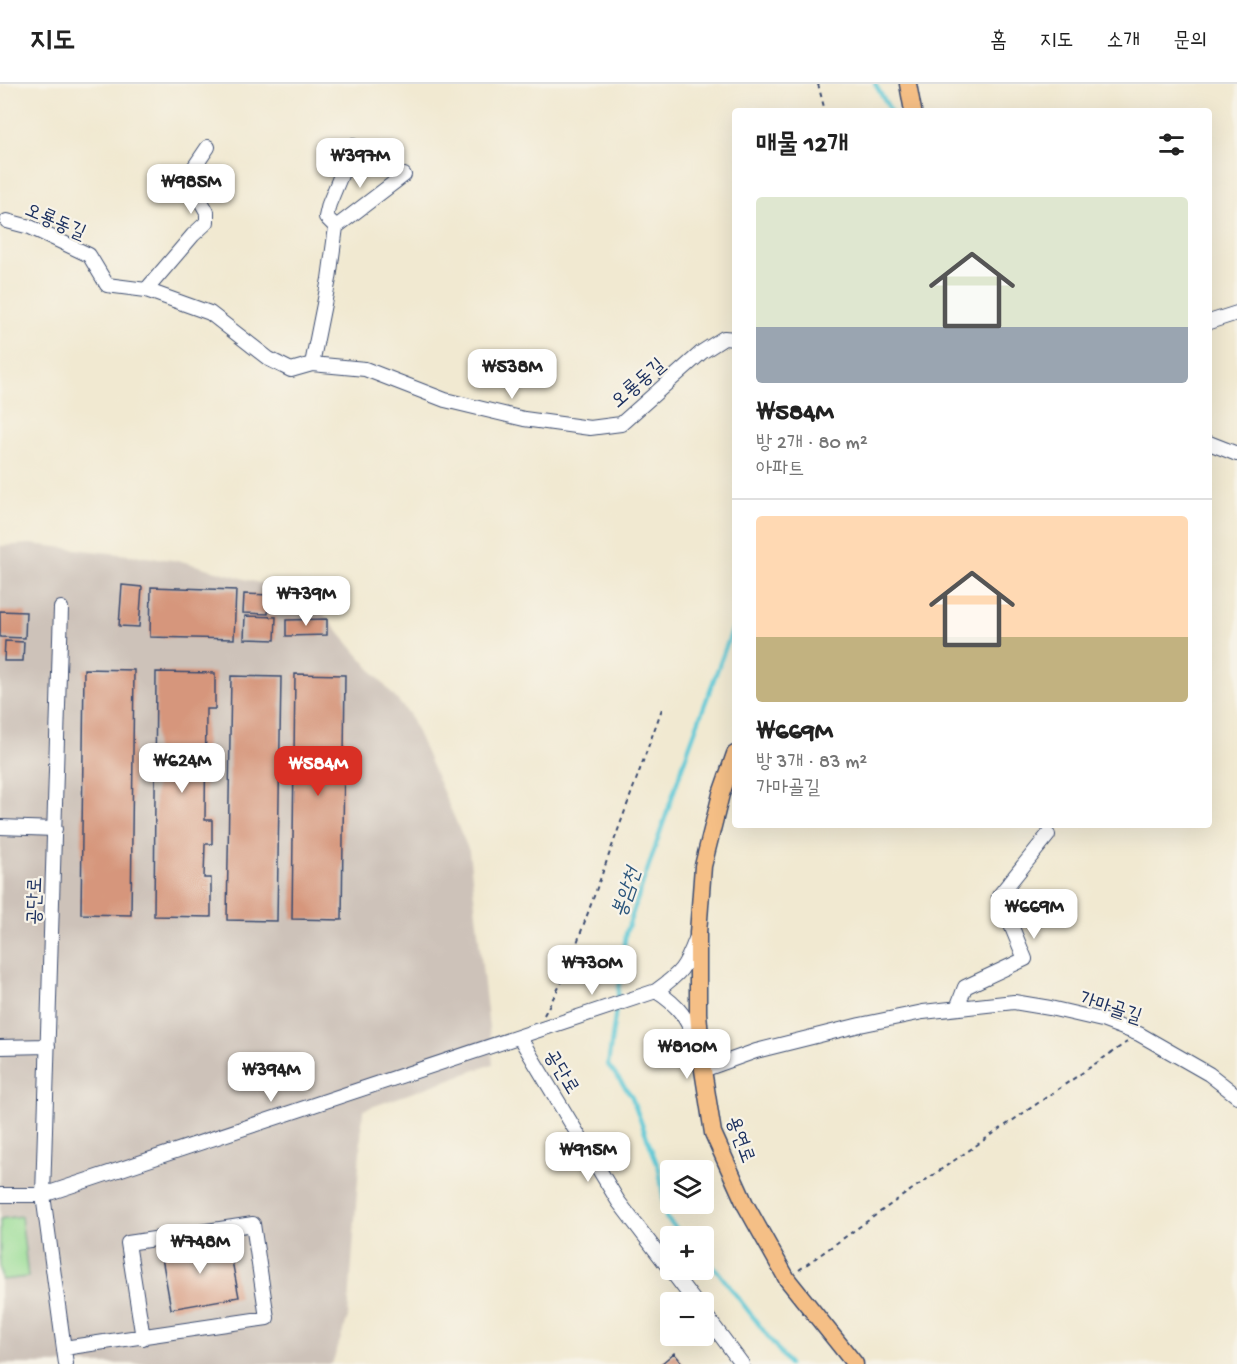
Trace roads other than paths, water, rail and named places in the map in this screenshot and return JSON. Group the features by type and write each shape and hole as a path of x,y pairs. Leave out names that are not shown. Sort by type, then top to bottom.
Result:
{"main road":[{"path":"908,84 912,108"},
{"name":"용연로","path":"732,763 721,794 703,866 698,933 698,1013 703,1070 713,1133 745,1204 787,1279 855,1364"}],"street":[{"path":"336,227 326,217 329,204 353,146"},
{"path":"146,290 186,242 207,222 207,212 190,182 191,172 208,147"},
{"path":"312,364 329,279 336,227 404,175"},
{"name":"오룡동길","path":"7,221 30,227 89,255 107,285 146,290 210,313 269,359 291,370 312,364 365,369 446,400 524,419 590,428 621,424 702,352 724,338 732,339"},
{"path":"1212,321 1237,313"},
{"path":"1212,444 1237,454"},
{"name":"공단로","path":"61,608 43,1195 66,1364"},
{"path":"0,827 55,829"},
{"path":"957,1008 964,987 1025,959 999,896 1048,835"},
{"name":"공단로","path":"0,1195 43,1195 653,992 675,977 686,966 698,933"},
{"path":"653,992 673,1002 685,1017 701,1050"},
{"name":"가마골길","path":"703,1070 756,1051 860,1025 922,1012 1014,1002 1102,1020 1139,1034 1209,1074 1237,1096"},
{"name":"공단로","path":"525,1036 618,1201 687,1292"},
{"path":"0,1047 48,1046"},
{"path":"64,1348 143,1338 267,1318 253,1224 128,1243 143,1338"},
{"path":"714,1327 742,1364"}],"waterway":[{"name":"봉암천","path":"875,84 889,108"},
{"name":"봉암천","path":"617,1001 626,933 688,750 732,630"},
{"name":"봉암천","path":"616,1009 608,1065 631,1095 659,1169 666,1218 674,1226"},
{"name":"봉암천","path":"714,1267 789,1364"}]}
